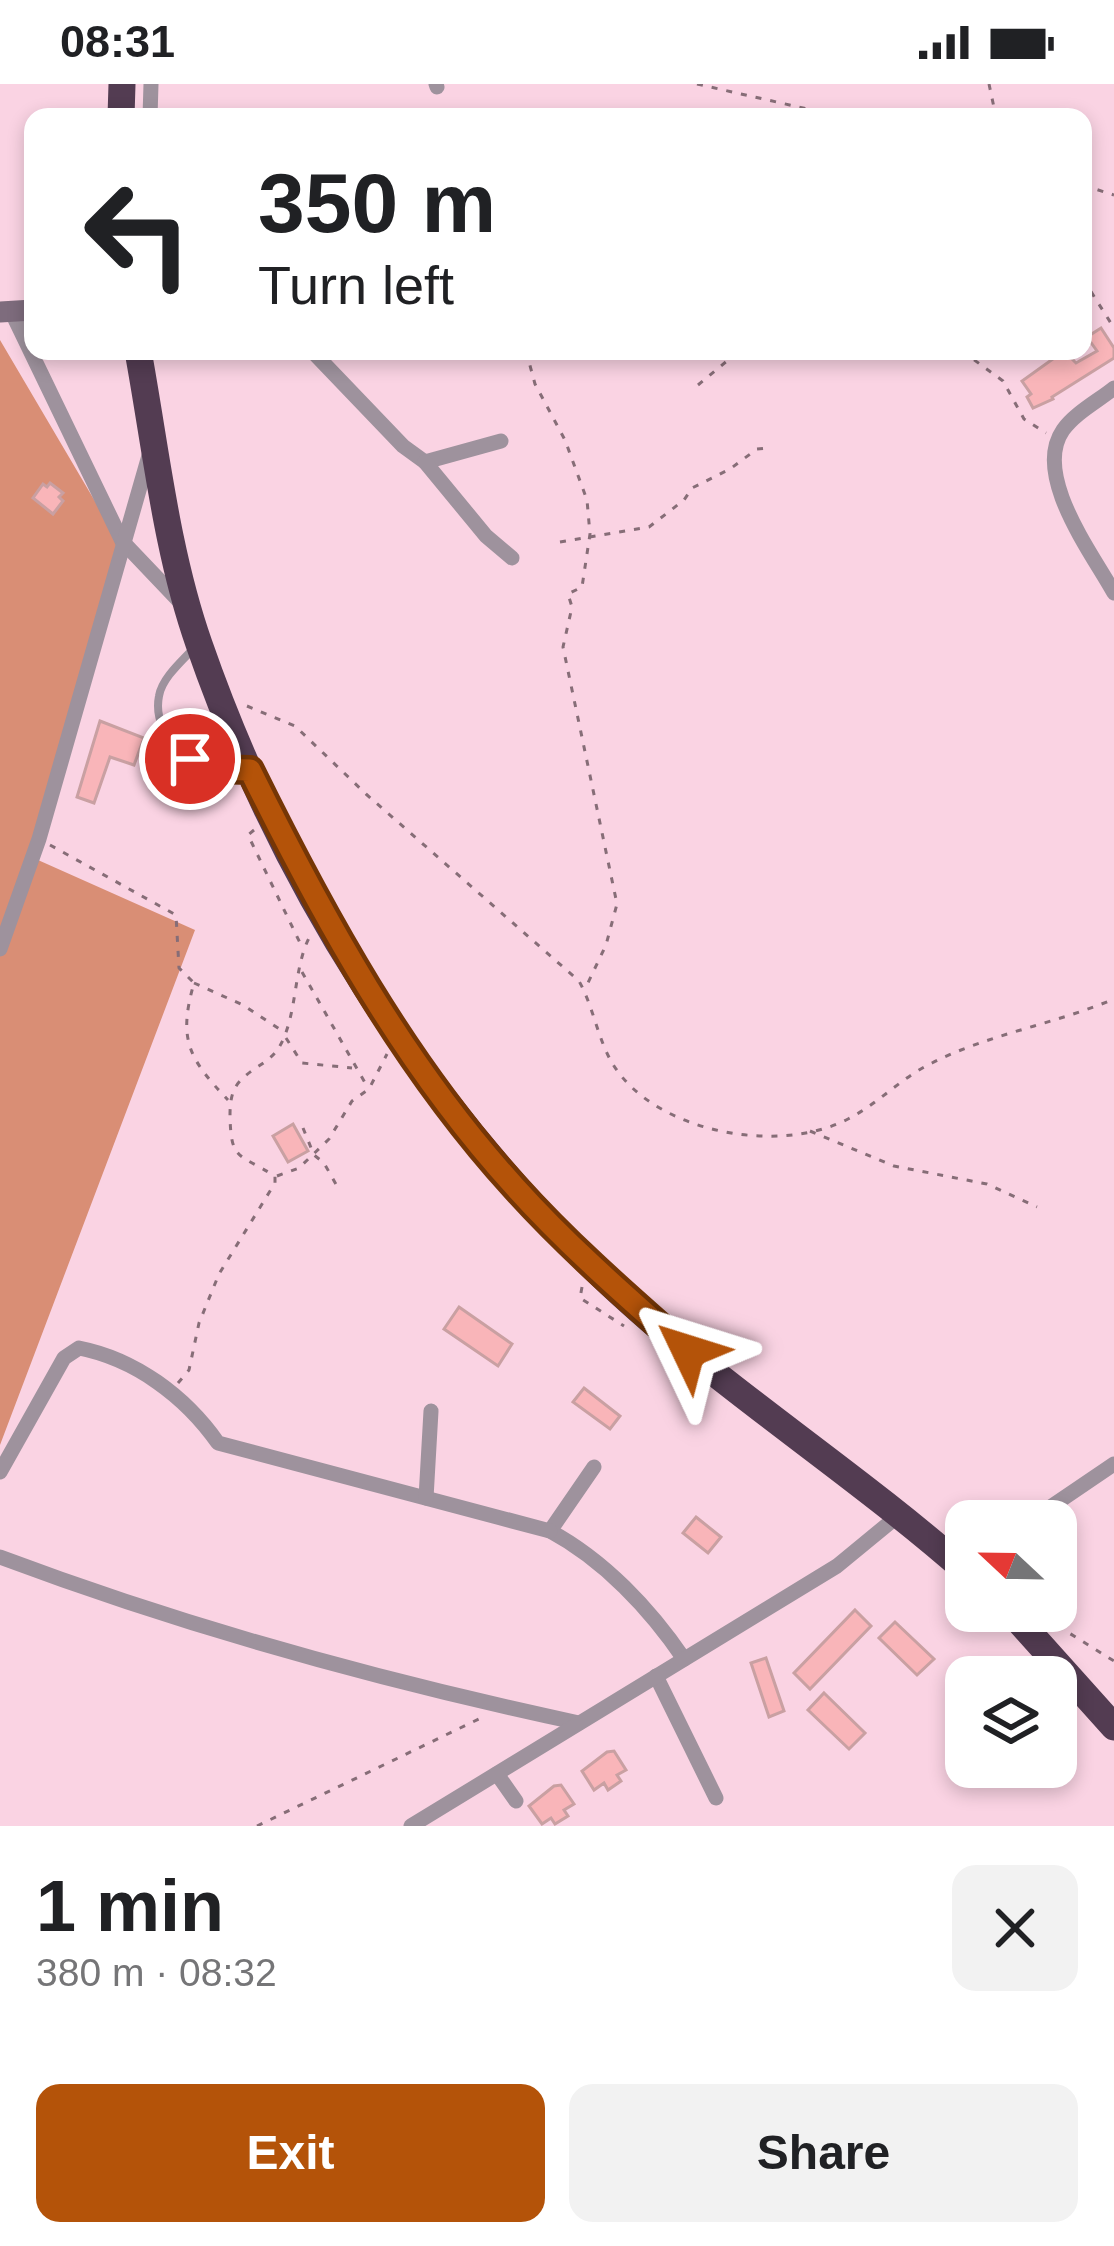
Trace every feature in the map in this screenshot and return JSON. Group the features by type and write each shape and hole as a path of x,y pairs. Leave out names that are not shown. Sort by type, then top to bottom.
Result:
{"highway":[{"path":"140,360 169,534 199,642 250,770 356,971 432,1084 513,1186 609,1283 688,1351 945,1551"},
{"path":"1029,1632 1114,1726"}],"street":[{"path":"35,360 60,420 124,544 191,614"},
{"path":"321,360 512,558"},
{"path":"1114,388 1072,421 1059,438 1053,466 1060,494 1114,593"},
{"path":"0,949 39,839 154,437"},
{"path":"425,463 502,441"},
{"path":"0,1472 64,1358 79,1348 130,1365 201,1418 218,1442 550,1531 594,1559 665,1631 684,1659"},
{"path":"426,1498 431,1411"},
{"path":"1061,1500 1114,1464"},
{"path":"550,1531 594,1467"},
{"path":"411,1826 836,1567 899,1515"},
{"path":"0,1556 71,1584 297,1655 408,1687 579,1723"},
{"path":"656,1676 716,1798"},
{"path":"496,1774 516,1801"}],"lane":[{"path":"199,642 163,684 158,698 160,715 190,759 212,769 250,770"}],"path":[{"path":"697,84 803,108"},
{"path":"1092,293 1114,328"},
{"path":"528,360 535,384 573,458 587,500 590,534 582,587 568,594 572,607 563,647 617,904 606,945 584,990"},
{"path":"698,385 728,360"},
{"path":"975,360 1004,381 1024,419 1059,438"},
{"path":"560,542 649,526 684,500 692,488 757,449 767,448"},
{"path":"221,696 296,726 366,794 579,981 614,1066 657,1106 704,1129 746,1136 845,1121 930,1063 1114,999"},
{"path":"282,838 260,828 248,832 304,948"},
{"path":"39,839 176,915 179,968 194,983 243,1005 285,1035 302,1063 354,1068"},
{"path":"275,1176 234,1150 229,1140 229,1101 240,1082 276,1054 302,971 304,948 322,911"},
{"path":"302,971 370,1090"},
{"path":"194,983 183,1020 187,1035 203,1074 229,1101"},
{"path":"172,1396 189,1370 199,1323 219,1274 257,1215 275,1176 299,1168 329,1139 352,1101 370,1090 394,1043"},
{"path":"303,1128 314,1155 337,1186"},
{"path":"808,1130 875,1160 922,1174 987,1184 1037,1208"},
{"path":"1068,1632 1114,1661"},
{"path":"257,1826 505,1707"}],"shaded area":[{"path":"0,340 119,542 29,856 195,930 0,1445"}],"building":[{"path":"1101,328 1114,348 1114,358 1033,408 1022,381 1051,360 1092,360 1097,351 1092,334"},
{"path":"50,483 63,493 53,514 33,498 43,484"},
{"path":"100,721 144,738 134,765 110,757 94,803 77,797"},
{"path":"293,1124 308,1151 288,1162 273,1136"},
{"path":"459,1307 512,1344 498,1366 444,1329"},
{"path":"584,1388 620,1416 610,1429 573,1402"},
{"path":"696,1517 721,1537 708,1553 683,1533"},
{"path":"855,1610 871,1626 810,1689 794,1673"},
{"path":"895,1622 934,1659 917,1675 879,1638"},
{"path":"766,1658 784,1711 769,1717 751,1663"},
{"path":"824,1693 865,1733 849,1749 808,1710"},
{"path":"614,1751 626,1770 617,1775 621,1781 608,1790 604,1783 594,1790 582,1771"},
{"path":"561,1785 574,1804 564,1810 568,1816 555,1824 551,1818 542,1824 529,1806"}],"route":[{"path":"190,759 212,769 250,770 356,971 452,1109 513,1186 609,1283 688,1351"}]}
